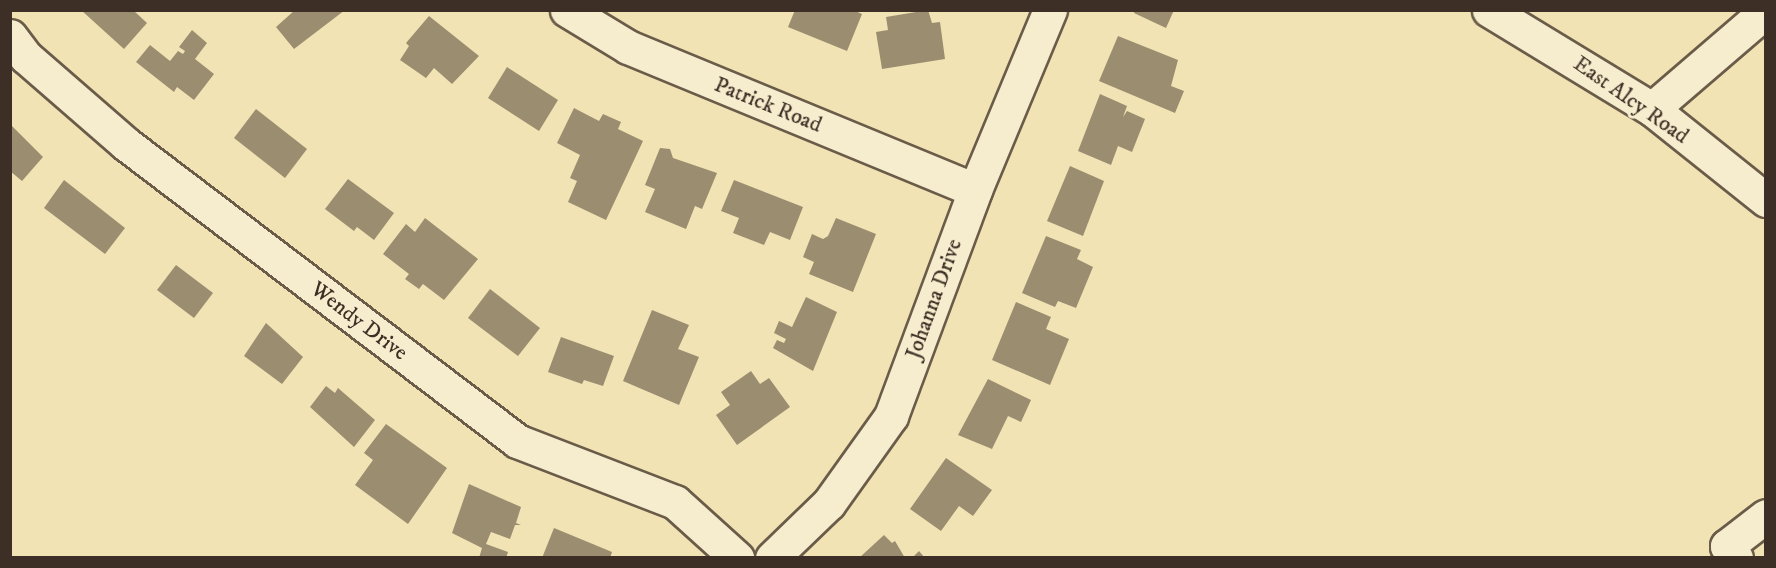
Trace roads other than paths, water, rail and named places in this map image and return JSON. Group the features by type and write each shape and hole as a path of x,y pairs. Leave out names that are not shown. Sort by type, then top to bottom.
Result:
{"street":[{"name":"Patrick Road","path":"567,10 628,47 975,190"},
{"name":"Johanna Drive","path":"772,558 830,503 891,416 975,190 1050,10"},
{"name":"East Alcy Road","path":"1489,10 1652,109 1766,200"},
{"path":"1652,109 1766,11"},
{"name":"Wendy Drive","path":"10,36 26,57 126,144 517,441 675,502 737,558"},
{"path":"1736,558 1728,546 1766,516"}]}
